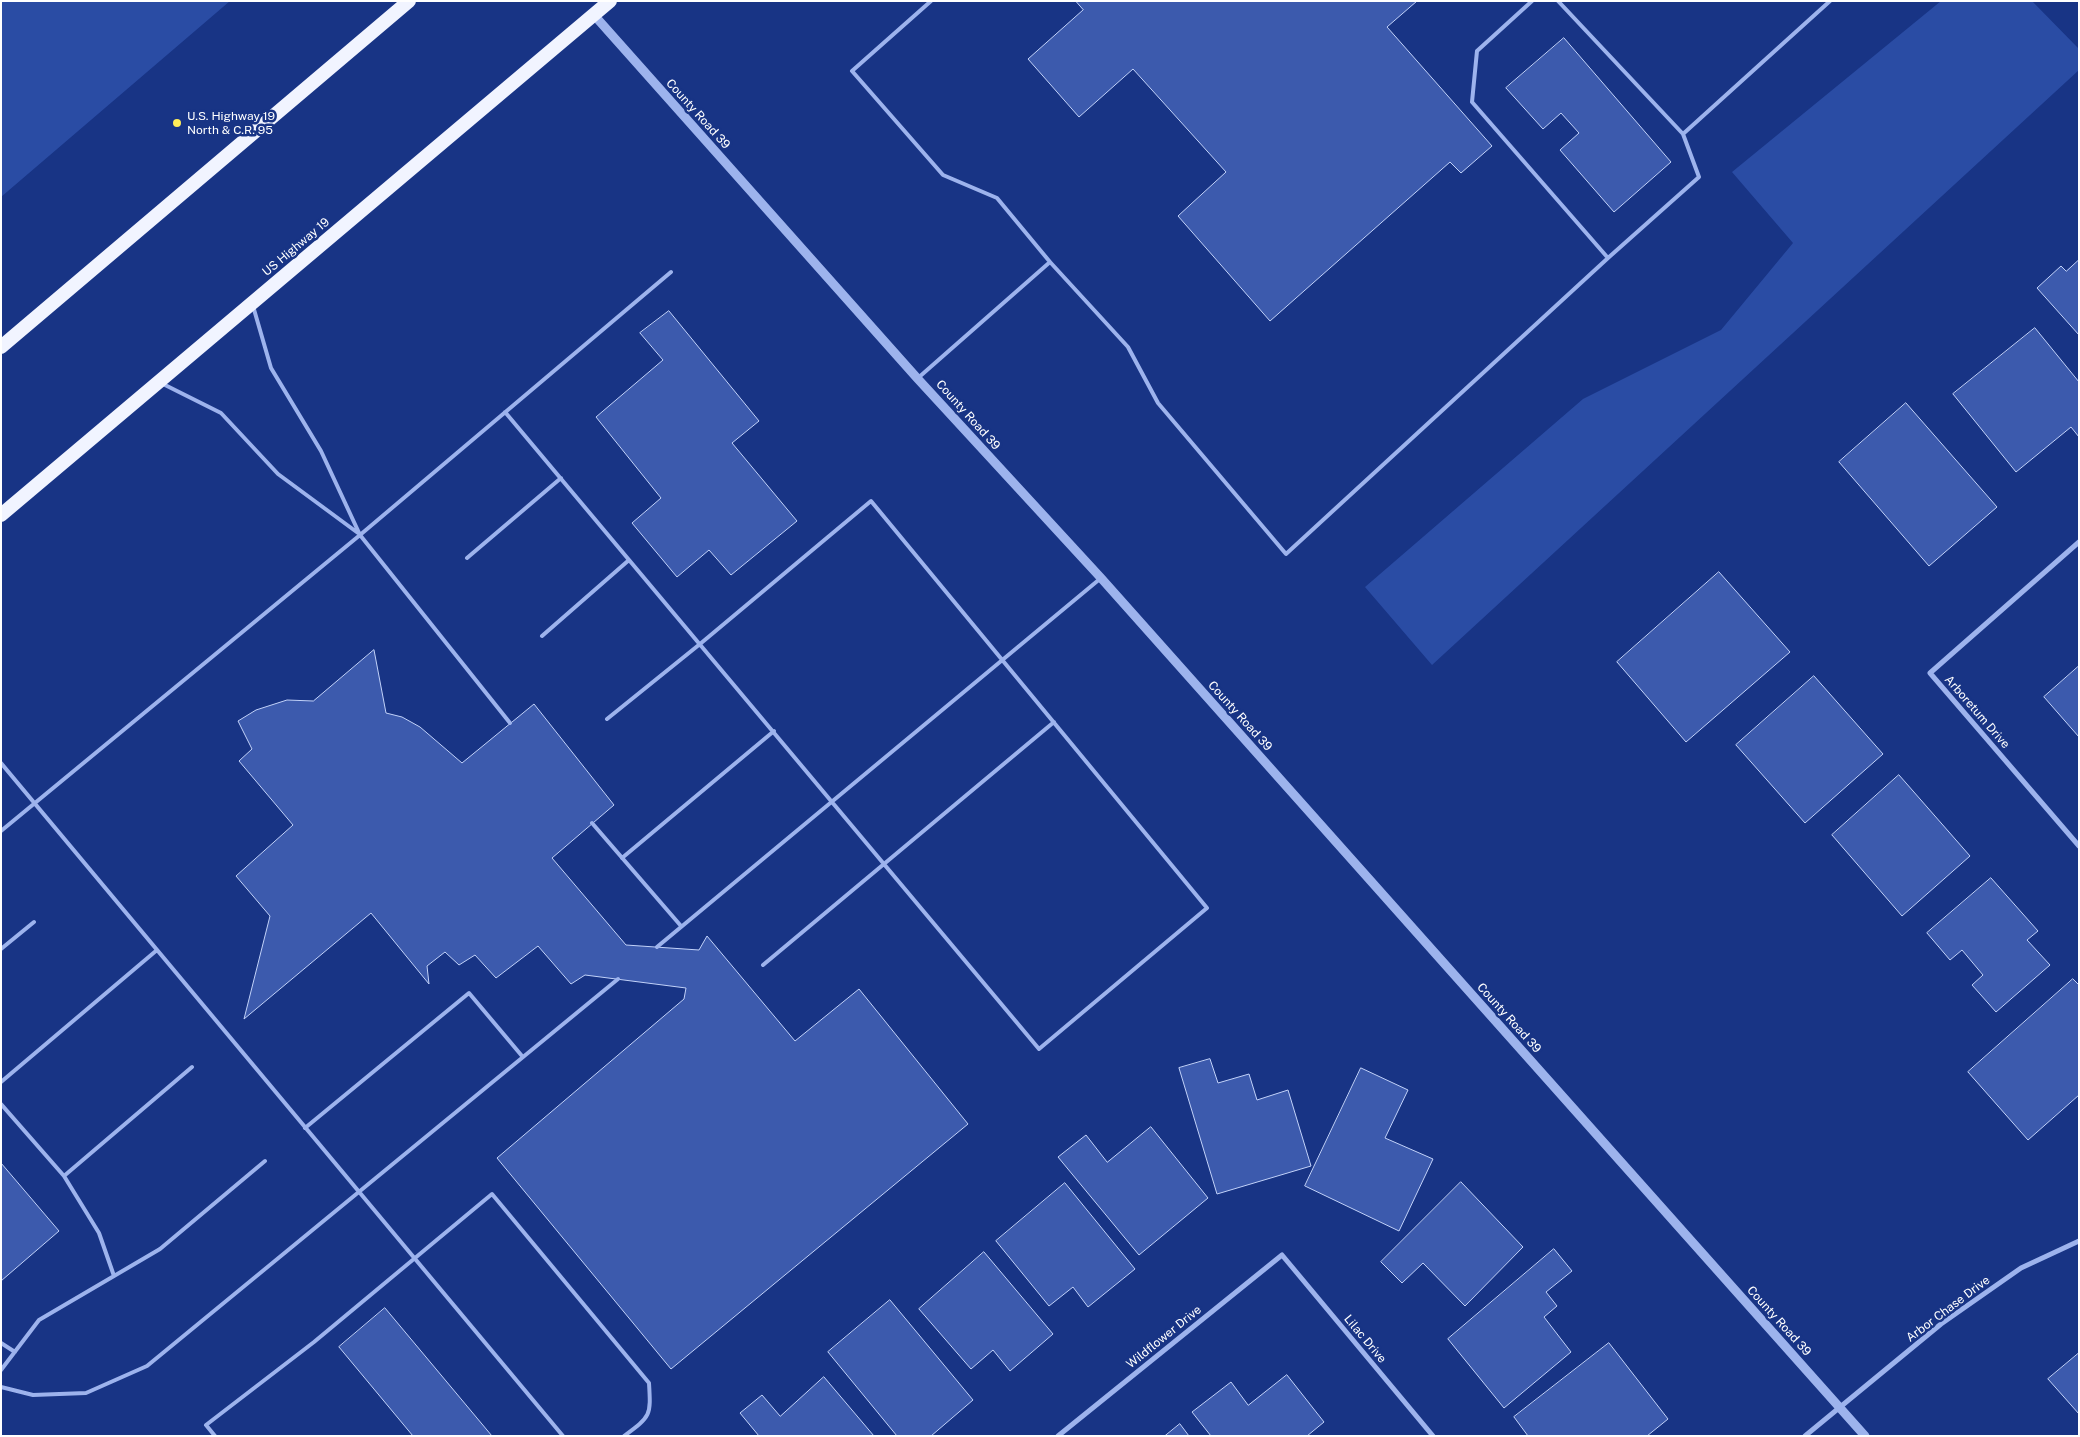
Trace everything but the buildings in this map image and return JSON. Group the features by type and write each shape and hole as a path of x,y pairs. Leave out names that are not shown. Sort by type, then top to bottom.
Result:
{"highway":[{"path":"1,347 409,1"},
{"name":"US Highway 19","path":"1,515 610,1"}],"street":[{"name":"County Road 39","path":"594,16 917,378 1101,578 1865,1436"},
{"name":"Arboretum Drive","path":"2079,542 1930,673 2079,846"},
{"name":"Arbor Chase Drive","path":"1805,1436 1941,1324 2021,1268 2079,1241"},
{"name":"Wildflower Drive","path":"1058,1436 1282,1255"},
{"name":"Lilac Drive","path":"1282,1255 1432,1436"}],"lane":[{"path":"931,1 852,71 943,175 997,198 1050,262 1128,347 1158,403 1286,554 1608,258 1699,177 1683,134 1558,1"},
{"path":"1532,1 1477,51 1472,102 1608,258"},
{"path":"1683,134 1830,1"},
{"path":"917,378 1050,262"},
{"path":"1,831 360,535 671,272"},
{"path":"252,304 271,368 322,452 360,535 510,723"},
{"path":"159,382 222,413 278,474 360,535"},
{"path":"505,412 629,560 700,644 774,731 1039,1049 1207,908 871,501 700,644 607,719"},
{"path":"467,558 560,478"},
{"path":"542,636 629,560"},
{"path":"656,947 1101,578"},
{"path":"763,965 1054,722"},
{"path":"622,858 774,731"},
{"path":"1,763 564,1436"},
{"path":"592,823 681,926"},
{"path":"1,950 34,922"},
{"path":"1,1081 157,950"},
{"path":"1,1387 33,1395 86,1393 148,1366 358,1191 618,979"},
{"path":"305,1128 469,993 522,1056"},
{"path":"64,1176 192,1067"},
{"path":"1,1104 64,1176 99,1233 114,1276"},
{"path":"1,1370 40,1320 160,1249 265,1160"},
{"path":"215,1436 206,1425 314,1342 492,1194 649,1383 650,1408 646,1420 624,1436"},
{"path":"1,1343 15,1352"}],"shaded area":[{"path":"1,1 230,1 1,197"},
{"path":"1941,1 2032,1 2079,49 2079,70 1432,665 1365,587 1583,399 1721,330 1793,243 1732,172"}],"place":[{"name":"U.S. Highway 19 North & C.R. 95","path":"177,123"}]}
